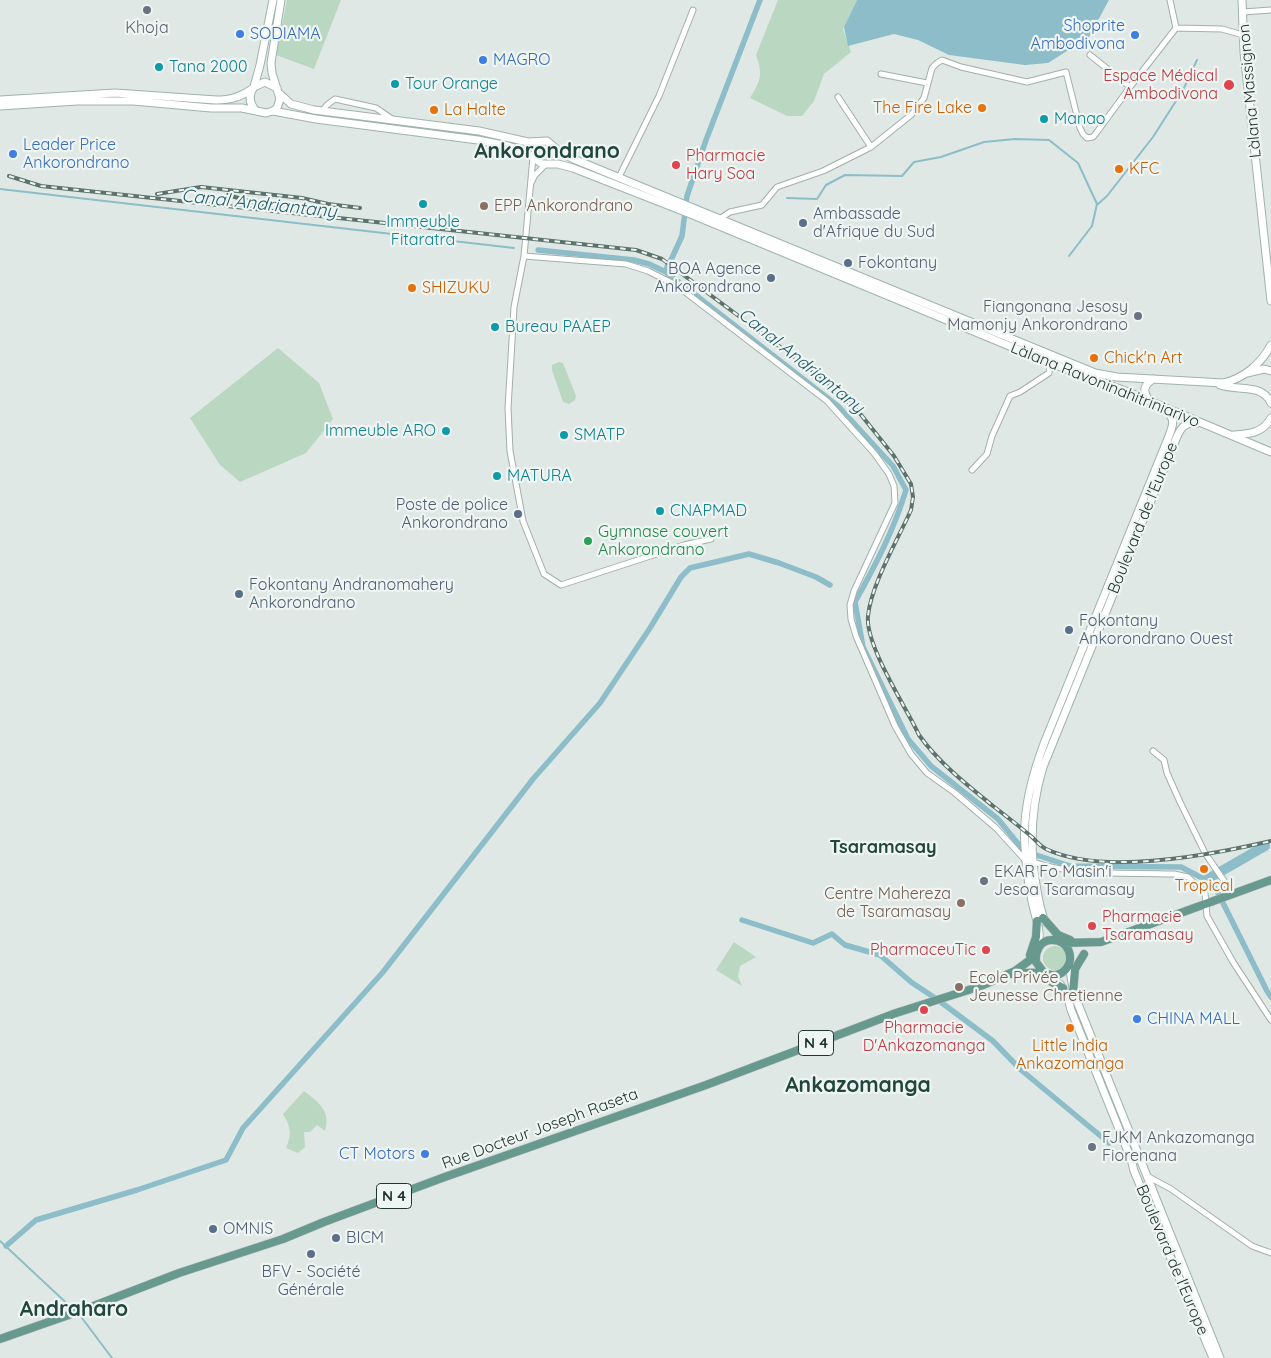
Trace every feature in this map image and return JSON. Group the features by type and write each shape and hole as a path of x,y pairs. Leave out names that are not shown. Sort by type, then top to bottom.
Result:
{"main road":[{"path":"256,111 249,98 260,67 273,0"},
{"path":"0,106 117,100 218,108 242,108 266,114 273,111 279,104 278,91 272,74 271,56 281,0"},
{"name":"Làlana Massignon","path":"1242,0 1243,35 1271,301"},
{"path":"0,100 115,93 230,100 265,82 270,83 278,91"},
{"name":"Làlana Ravoninahitriniarivo","path":"278,91 291,104 306,109 479,131 528,142 544,140 568,157 619,177 681,206 1271,452"},
{"name":"Làlana Ravoninahitriniarivo","path":"273,111 316,119 469,139 508,146 526,152 539,163 564,165 681,206"},
{"path":"533,157 534,147 538,142"},
{"path":"548,163 554,158 555,148"},
{"path":"688,209 720,218 1054,361 1095,373 1131,378 1220,383 1230,382 1257,368 1266,360 1271,359"},
{"path":"1257,368 1271,345"},
{"path":"1257,368 1271,371"},
{"path":"1122,389 1130,390 1133,383 1131,378"},
{"path":"1150,401 1145,395 1144,388 1146,384 1154,379"},
{"path":"1220,383 1227,387 1260,392 1266,395 1271,403"},
{"name":"Boulevard de l'Europe","path":"1063,943 1040,920 1032,904 1025,831 1029,796 1040,752 1172,428 1172,416 1164,408"},
{"path":"1231,435 1258,432 1265,427 1271,418"},
{"name":"Boulevard de l'Europe","path":"1029,859 1035,796 1047,753 1176,439 1184,425 1192,422 1205,424"},
{"path":"1254,445 1271,446"},
{"path":"1037,951 1036,962 1045,973 1051,975 1062,973 1069,964 1102,942 1271,880"},
{"path":"1025,969 1040,920 1058,935 1084,944"},
{"name":"Boulevard de l'Europe","path":"1037,951 1040,942 1040,920"},
{"path":"1025,969 1037,951 1048,941 1084,944 1102,942"},
{"path":"1063,943 1069,950 1069,964"},
{"path":"1073,992 1076,969 1084,954"},
{"name":"Boulevard de l'Europe","path":"1069,964 1073,992 1220,1358"},
{"path":"1025,969 1046,977 1062,988"},
{"name":"N 4","path":"1025,969 1045,973"},
{"name":"Rue Docteur Joseph Raseta","path":"0,1339 68,1316 179,1274 283,1239 324,1222 706,1085 896,1013 1025,969"},
{"name":"Boulevard de l'Europe","path":"1045,973 1054,978 1068,998 1071,1010 1132,1159 1134,1171 1213,1358"}],"street":[{"path":"1170,0 1176,28"},
{"path":"619,177 659,96 693,10"},
{"path":"1242,12 1271,10"},
{"path":"1176,28 1222,29 1243,35"},
{"path":"720,218 730,212 762,205 777,187 823,171 871,147 911,115 924,98 932,68 937,62 942,60 961,67 1028,82 1066,72 1080,128 1088,138 1093,137 1176,28"},
{"path":"1090,55 1130,87"},
{"path":"881,74 927,83"},
{"path":"838,97 871,147"},
{"path":"322,111 335,99 376,108 395,121"},
{"path":"533,157 524,256 514,307 508,408 510,451 523,520 544,574 561,585 684,545 712,539"},
{"path":"530,185 535,175 548,163"},
{"path":"524,256 626,264 648,271 676,285 826,401 874,453 889,474 894,486 895,503 854,591 850,605 851,619 856,636 895,726 911,754 927,774 955,793 1029,859 1052,868 1072,872 1142,873 1188,877 1206,893 1209,902 1207,916 1238,970 1271,1020"},
{"path":"972,470 987,454 992,436 1010,396 1020,392 1049,373 1050,366 1054,361"},
{"path":"1153,751 1164,760 1167,773 1180,802 1206,853 1222,878 1229,895"},
{"path":"1147,1176 1171,1189 1252,1246 1271,1253"}],"green space":[{"path":"287,0 341,0 314,69 276,55"},
{"path":"778,0 857,0 843,29 851,52 824,74 814,101 802,116 787,116 750,98 760,77 760,68 756,55"},
{"path":"278,348 319,383 333,419 306,453 240,482 220,465 190,418"},
{"path":"559,362 563,363 576,396 575,400 569,404 563,402 552,370 552,365"},
{"path":"734,942 756,957 740,966 738,976 742,986 716,970"},
{"path":"1055,946 1064,949 1067,958 1064,967 1055,970 1046,967 1043,958 1046,949"},
{"path":"304,1091 325,1112 326,1124 325,1131 317,1125 310,1132 304,1132 305,1147 298,1153 286,1148 290,1131 283,1114"}],"water":[{"path":"857,0 1109,0 1089,37 1048,63 1025,65 949,55 918,40 894,34 848,46 844,27"}],"waterway":[{"path":"671,260 682,236 687,196 706,140 760,0"},
{"path":"1098,204 1107,196 1153,137 1183,90 1197,60"},
{"path":"787,198 817,199 826,185 845,175 902,176 914,162 941,157 984,142 1015,139 1049,140 1078,163 1097,204 1092,226 1069,256"},
{"name":"Canal Andriantany","path":"0,189 514,248"},
{"name":"Canal Andriantany","path":"538,250 634,260 649,264 666,272 839,407 893,466 906,490 884,548 855,602 863,647 908,739 931,766 998,819 1024,851 1070,866 1181,867 1206,880 1216,889 1271,997"},
{"path":"666,272 668,263"},
{"path":"6,1246 36,1220 137,1190 226,1160 243,1128 383,972 533,779 600,703 650,628 681,577 690,568 749,554 816,577 830,585"},
{"path":"1206,880 1265,846"},
{"path":"742,920 813,943 832,934 845,945 880,955 911,982 993,1041 1020,1069 1109,1143"},
{"path":"0,1241 75,1311"},
{"path":"79,1314 112,1358"}],"railway":[{"path":"9,176 41,186 636,250 662,259 822,378 858,411 894,456 911,484 913,497 911,510 874,590 868,616 869,628 879,659 919,735 953,773 1046,849 1070,857 1097,861 1157,860 1219,852 1271,841"},
{"path":"157,194 201,187 302,198 360,208"},
{"path":"228,195 262,205"}],"place":[{"name":"Khoja","path":"147,10"},
{"name":"SODIAMA","path":"240,34"},
{"name":"Shoprite Ambodivona","path":"1135,35"},
{"name":"MAGRO","path":"483,60"},
{"name":"Tana 2000","path":"159,67"},
{"name":"Tour Orange","path":"395,84"},
{"name":"Espace Médical Ambodivona","path":"1229,85"},
{"name":"The Fire Lake","path":"982,108"},
{"name":"La Halte","path":"434,110"},
{"name":"Manao","path":"1044,119"},
{"name":"Leader Price Ankorondrano","path":"13,154"},
{"name":"Pharmacie Hary Soa","path":"676,165"},
{"name":"KFC","path":"1119,169"},
{"name":"Immeuble Fitaratra","path":"423,204"},
{"name":"EPP Ankorondrano","path":"484,206"},
{"name":"Ambassade d'Afrique du Sud","path":"803,223"},
{"name":"Fokontany","path":"848,263"},
{"name":"BOA Agence Ankorondrano","path":"771,278"},
{"name":"SHIZUKU","path":"412,288"},
{"name":"Fiangonana Jesosy Mamonjy Ankorondrano","path":"1138,316"},
{"name":"Bureau PAAEP","path":"495,327"},
{"name":"Chick'n Art","path":"1094,358"},
{"name":"Immeuble ARO","path":"446,431"},
{"name":"SMATP","path":"564,435"},
{"name":"MATURA","path":"497,476"},
{"name":"CNAPMAD","path":"660,511"},
{"name":"Poste de police Ankorondrano","path":"518,514"},
{"name":"Gymnase couvert Ankorondrano","path":"588,541"},
{"name":"Fokontany Andranomahery Ankorondrano","path":"239,594"},
{"name":"Fokontany Ankorondrano Ouest","path":"1069,630"},
{"name":"Tropical","path":"1204,869"},
{"name":"EKAR Fo Masin'i Jesoa Tsaramasay","path":"984,881"},
{"name":"Centre Mahereza de Tsaramasay","path":"961,903"},
{"name":"Pharmacie Tsaramasay","path":"1092,926"},
{"name":"PharmaceuTic","path":"986,950"},
{"name":"Ecole Privée Jeunesse Chretienne","path":"959,987"},
{"name":"Pharmacie D'Ankazomanga","path":"924,1010"},
{"name":"CHINA MALL","path":"1137,1019"},
{"name":"Little India Ankazomanga","path":"1070,1028"},
{"name":"FJKM Ankazomanga Fiorenana","path":"1092,1147"},
{"name":"CT Motors","path":"425,1154"},
{"name":"OMNIS","path":"213,1229"},
{"name":"BICM","path":"336,1238"},
{"name":"BFV - Société Générale","path":"311,1254"}],"district":[{"name":"Ankorondrano","path":"547,152"},
{"name":"Tsaramasay","path":"883,848"},
{"name":"Ankazomanga","path":"858,1086"},
{"name":"Andraharo","path":"74,1310"}]}
